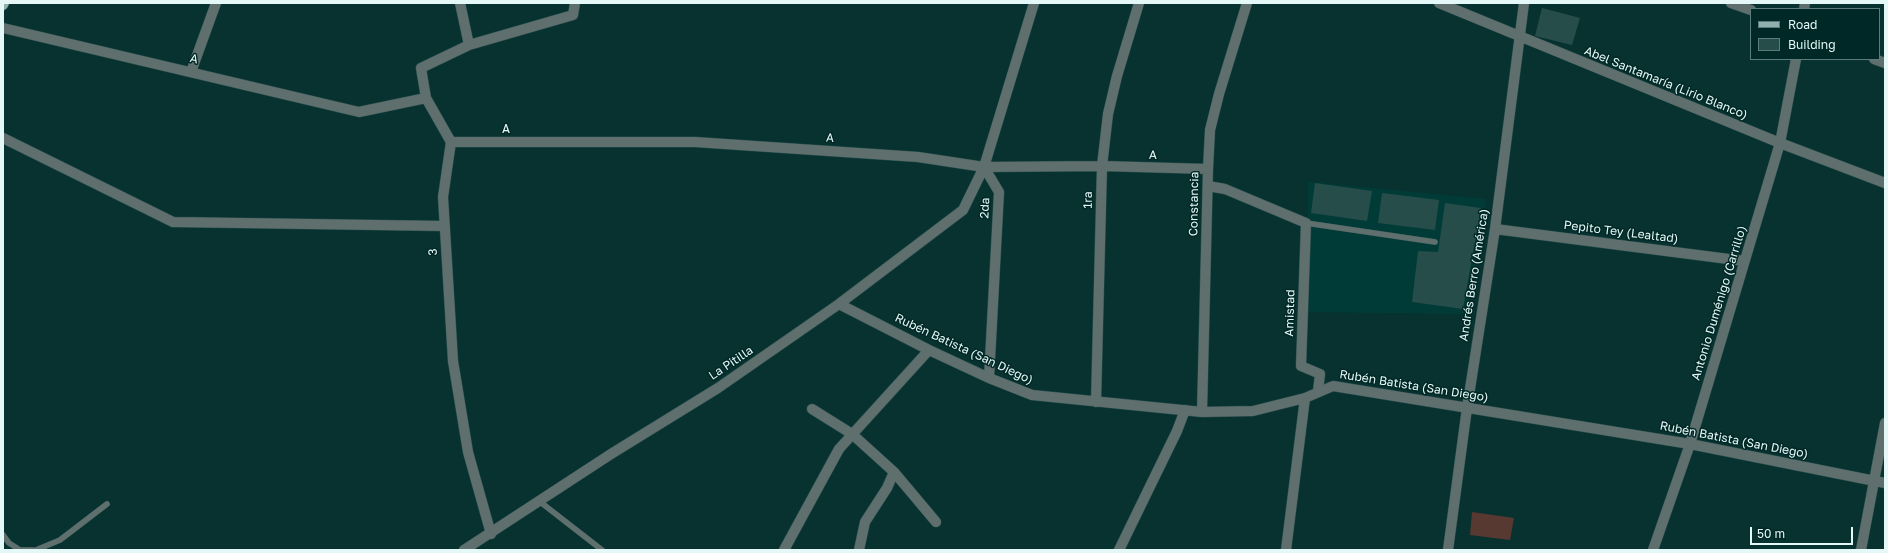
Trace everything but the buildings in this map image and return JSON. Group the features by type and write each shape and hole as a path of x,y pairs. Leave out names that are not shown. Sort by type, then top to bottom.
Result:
{"street":[{"path":"191,72 216,3"},
{"path":"460,3 469,45"},
{"path":"451,142 426,98 421,68 469,45 573,15 575,3"},
{"path":"984,167 1034,3"},
{"name":"1ra","path":"1096,402 1102,166 1108,114 1116,76 1139,3"},
{"name":"Constancia","path":"1202,412 1210,130 1219,94 1247,3"},
{"name":"Abel Santamaría (Lirio Blanco)","path":"1439,3 1780,143 1885,184"},
{"name":"Andrés Berro (América)","path":"1448,550 1467,408 1495,229 1524,3"},
{"path":"1731,3 1750,10"},
{"name":"A","path":"3,28 359,112 426,98"},
{"name":"Antonio Duménigo (Carrillo)","path":"1653,550 1690,444 1780,143 1796,60"},
{"path":"3,138 173,222 444,226"},
{"name":"A","path":"451,142 695,142 918,158 984,167 1102,166 1208,169"},
{"name":"3","path":"451,142 443,197 452,361 468,452 491,534"},
{"name":"La Pitilla","path":"464,550 491,534 539,500 718,388 839,304 963,210 984,167"},
{"name":"2da","path":"984,167 999,192 989,378"},
{"path":"1208,186 1226,189 1306,223"},
{"name":"Amistad","path":"1306,223 1301,366 1320,374 1318,391"},
{"name":"Pepito Tey (Lealtad)","path":"1495,229 1744,261"},
{"name":"Rubén Batista (San Diego)","path":"839,304 929,350 989,378 1032,395 1202,412 1253,411 1305,398 1318,391 1333,386 1690,444 1885,483"},
{"path":"784,550 839,449 929,350"},
{"path":"1286,550 1305,398"},
{"path":"812,409 852,434 894,472 936,522"},
{"path":"1118,550 1177,431 1185,410"},
{"path":"1861,550 1885,423"},
{"path":"859,550 865,522 887,488 894,472"}],"lane":[{"path":"1306,223 1435,242"},
{"path":"539,500 602,550"},
{"path":"36,550 60,540 107,504"},
{"path":"3,535 9,543 20,550 33,550"}],"shaded area":[{"path":"1308,182 1486,199 1466,314 1308,312"},
{"path":"1472,512 1514,518 1510,540 1470,535"}]}
